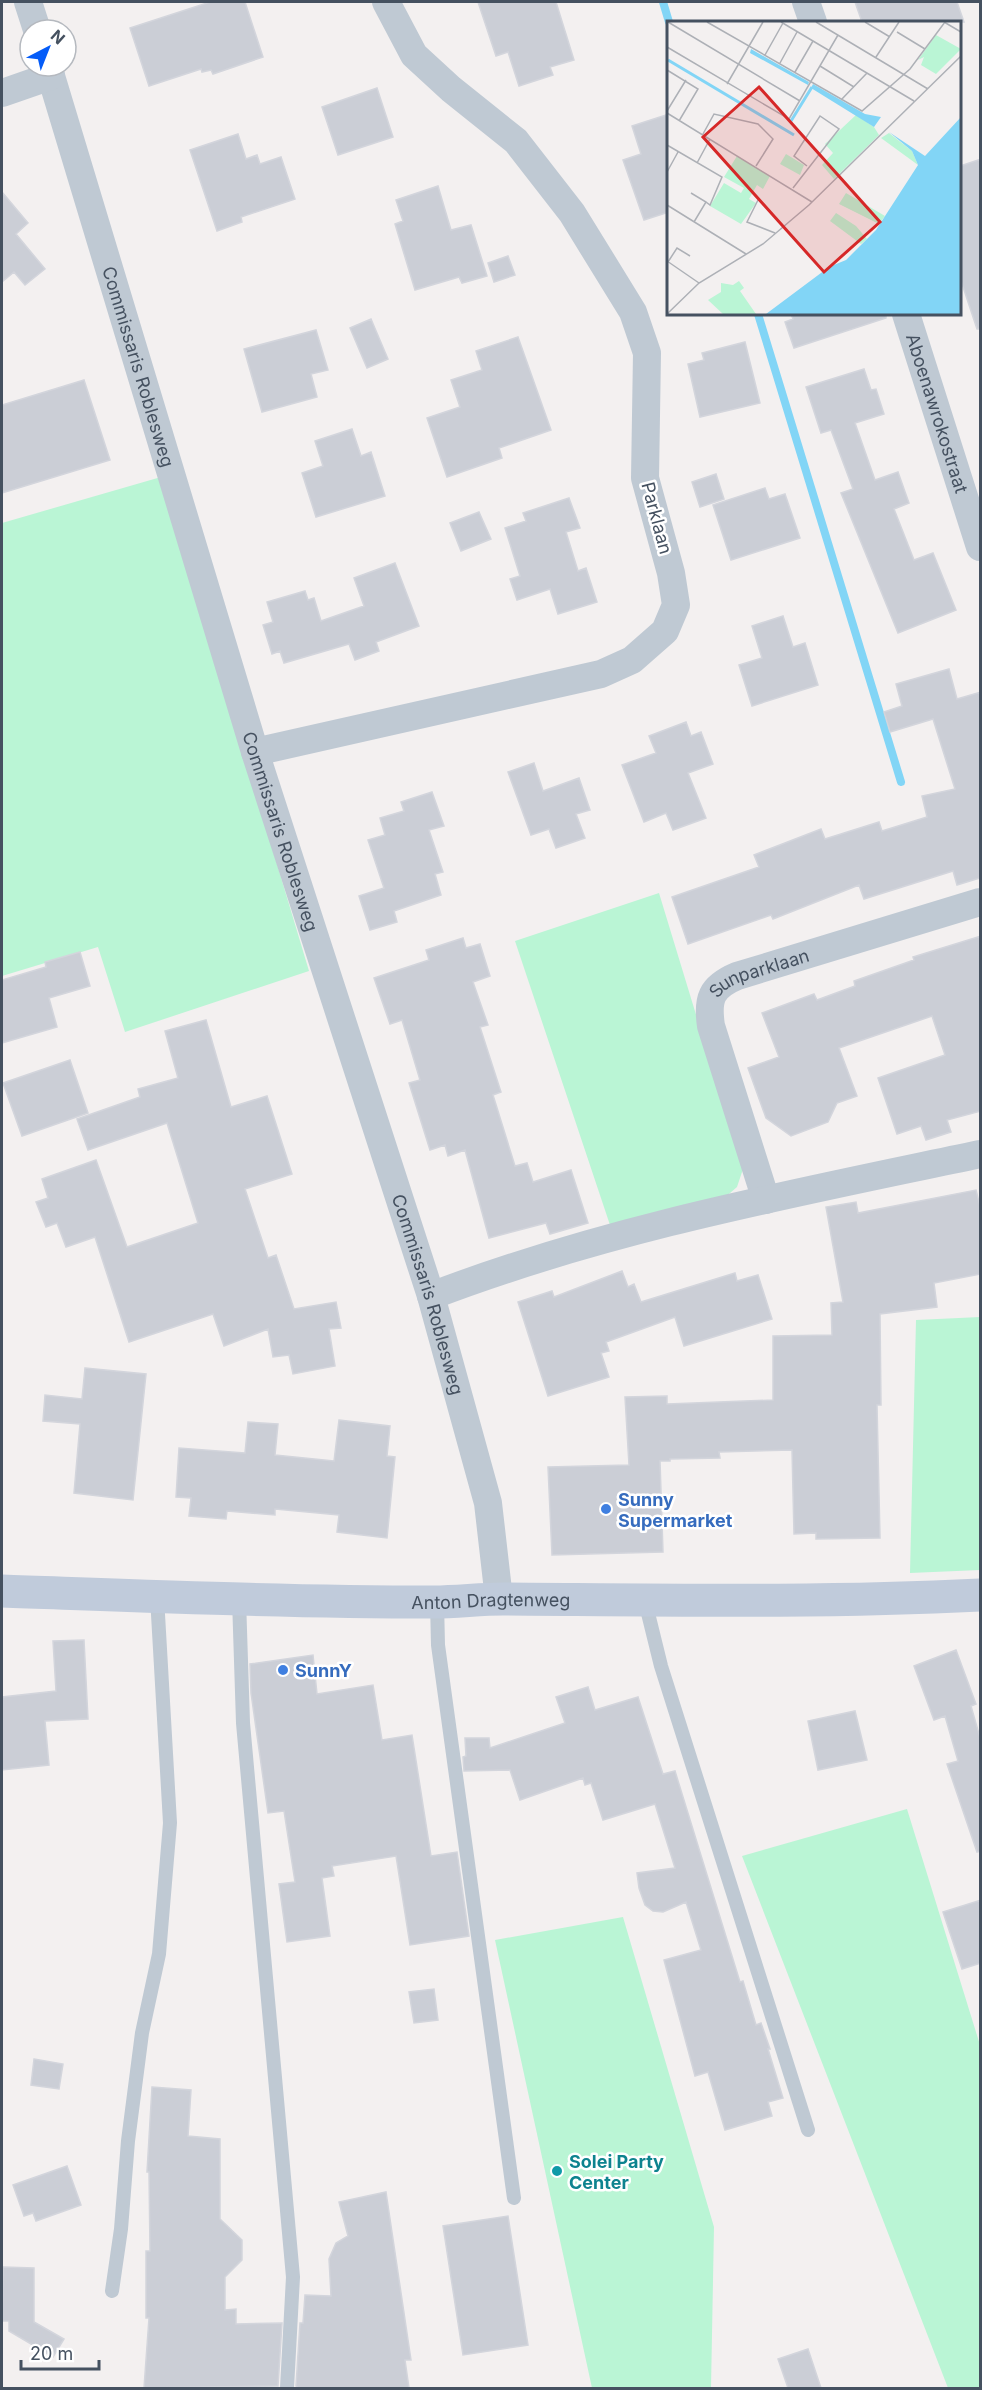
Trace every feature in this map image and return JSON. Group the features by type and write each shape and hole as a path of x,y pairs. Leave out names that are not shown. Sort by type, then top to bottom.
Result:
{"main road":[{"name":"Anton Dragtenweg","path":"2,1591 157,1597 437,1602 499,1599 921,1598 981,1595"}],"street":[{"path":"28,2 33,18"},
{"name":"Parklaan","path":"255,752 601,674 632,660 665,631 676,604 671,573 645,478 648,353 633,312 572,213 516,141 451,89 414,55 386,2"},
{"path":"806,2 813,21"},
{"path":"2,93 34,78"},
{"name":"Commissaris Roblesweg","path":"51,78 255,752 431,1296 488,1503 499,1599"},
{"name":"Aboenawrokostraat","path":"906,315 981,547"},
{"name":"Sunparklaan","path":"766,1200 711,1026 711,996 721,983 736,976 981,902"},
{"path":"431,1296 468,1282 608,1239 766,1200 981,1154"}],"lane":[{"path":"112,2291 121,2229 128,2141 142,2032 159,1954 170,1823 157,1597"},
{"path":"239,1599 243,1723 293,2277 287,2388"},
{"path":"645,1600 661,1666 808,2130"},
{"path":"437,1602 440,1657 514,2198"}],"green space":[{"path":"161,477 309,971 125,1032 98,947 2,976 2,523"},
{"path":"659,893 743,1169 737,1187 723,1199 611,1228 515,941"},
{"path":"980,1317 980,1570 910,1573 916,1320"},
{"path":"907,1809 980,2045 980,2388 948,2388 742,1856"},
{"path":"623,1917 714,2227 711,2388 592,2388 495,1940"}],"building":[{"path":"210,2 245,2 263,57 213,74 211,70 202,72 201,69 149,86 130,28"},
{"path":"478,2 556,2 574,60 550,67 553,75 519,86 508,52 496,56"},
{"path":"855,2 957,2 964,22 961,21 862,21"},
{"path":"377,88 393,137 338,155 322,107"},
{"path":"667,115 667,213 644,220 623,160 641,154 632,126"},
{"path":"238,134 246,159 257,155 260,164 281,157 295,199 241,217 242,222 217,231 190,150"},
{"path":"981,159 981,329 977,329 961,281 961,166"},
{"path":"438,186 451,230 471,225 487,276 462,283 459,277 415,290 395,224 403,221 396,200"},
{"path":"2,192 28,223 16,234 45,269 25,285 14,272 2,282"},
{"path":"508,256 515,275 494,282 488,263"},
{"path":"791,315 886,315 886,318 794,348 785,322 793,319"},
{"path":"371,319 388,359 367,368 350,328"},
{"path":"316,330 328,370 311,374 317,397 262,412 244,349"},
{"path":"518,337 551,430 499,448 502,458 447,477 427,418 460,407 451,380 482,370 476,351"},
{"path":"745,342 760,403 700,417 688,364 704,360 702,353"},
{"path":"864,369 871,390 876,389 884,414 855,423 875,480 898,472 909,503 894,509 914,560 933,553 956,610 898,633 841,493 853,489 831,430 821,433 806,387"},
{"path":"84,380 110,460 2,493 2,405"},
{"path":"352,429 361,456 371,452 385,496 316,517 302,473 323,466 315,441"},
{"path":"716,474 724,499 700,507 692,482"},
{"path":"765,488 769,499 785,494 800,538 731,560 713,505"},
{"path":"569,498 580,528 566,532 578,571 586,568 597,602 558,614 550,589 517,600 510,579 520,576 505,528 526,521 523,513"},
{"path":"479,512 491,539 461,551 450,523"},
{"path":"395,563 419,626 376,642 379,651 355,660 349,644 284,663 280,651 272,654 263,625 273,622 267,602 305,591 308,600 314,598 321,621 364,606 354,578"},
{"path":"783,616 793,647 805,643 818,685 752,706 739,665 762,658 752,626"},
{"path":"949,669 957,699 981,692 980,878 957,885 953,871 864,899 859,885 773,919 771,915 688,944 672,897 759,867 754,855 821,829 825,839 879,822 882,831 927,817 922,796 955,789 933,719 890,732 884,712 902,706 896,684"},
{"path":"686,722 691,736 701,732 713,764 688,773 706,818 673,830 666,813 644,822 622,765 656,753 649,736"},
{"path":"534,763 543,791 579,778 590,810 576,814 585,838 556,848 549,829 531,835 508,772"},
{"path":"432,792 444,826 429,830 443,872 435,874 441,895 394,911 397,922 370,930 359,896 384,888 368,840 385,835 380,818 404,811 401,802"},
{"path":"981,936 981,1111 947,1120 951,1132 926,1140 921,1126 897,1134 878,1078 945,1055 932,1016 839,1048 857,1096 837,1103 828,1122 791,1136 766,1118 748,1068 779,1057 762,1013 814,994 817,1000 855,986 854,981 914,960 913,957"},
{"path":"463,938 466,948 480,944 490,976 473,982 488,1025 480,1027 501,1092 493,1095 515,1166 527,1163 533,1182 571,1170 588,1223 550,1234 546,1223 489,1238 465,1150 448,1156 445,1145 430,1150 409,1083 420,1080 402,1020 390,1024 374,978 429,960 426,950"},
{"path":"80,952 90,986 49,998 57,1027 2,1043 2,980 46,967 45,962"},
{"path":"206,1020 231,1107 267,1096 292,1174 245,1189 268,1258 276,1255 294,1309 336,1302 341,1328 329,1329 335,1366 293,1374 289,1355 273,1357 268,1329 224,1346 213,1314 129,1342 95,1237 66,1247 57,1223 46,1227 36,1202 48,1198 42,1179 96,1160 127,1247 198,1223 167,1123 88,1150 77,1119 140,1097 138,1089 178,1078 165,1031"},
{"path":"70,1060 88,1113 22,1136 3,1083"},
{"path":"976,1190 981,1210 981,1274 934,1283 937,1307 880,1314 881,1405 877,1405 880,1538 816,1539 816,1533 794,1534 792,1450 719,1452 720,1458 660,1461 663,1552 552,1555 548,1467 629,1465 625,1397 667,1396 667,1404 773,1400 773,1336 832,1335 831,1303 843,1302 826,1207 856,1202 858,1213"},
{"path":"622,1271 628,1287 634,1284 641,1302 735,1273 737,1281 758,1275 772,1319 684,1346 675,1317 606,1342 609,1351 601,1353 609,1377 548,1396 518,1302 552,1291 554,1297"},
{"path":"85,1368 146,1374 133,1500 74,1493 80,1424 43,1421 45,1395 82,1399"},
{"path":"339,1420 390,1426 387,1456 395,1457 387,1538 337,1532 339,1515 275,1509 275,1515 227,1511 226,1519 189,1516 191,1498 176,1497 179,1448 245,1453 248,1422 278,1424 275,1455 334,1461"},
{"path":"84,1640 88,1719 45,1721 49,1765 2,1770 2,1697 56,1691 53,1641"},
{"path":"956,1650 976,1704 971,1706 981,1741 981,1851 977,1852 947,1764 958,1761 945,1716 934,1720 914,1666"},
{"path":"313,1655 317,1694 373,1685 382,1740 412,1735 431,1856 457,1852 469,1936 410,1945 396,1856 332,1866 334,1876 322,1878 330,1936 287,1942 279,1884 295,1882 284,1811 268,1813 251,1693 250,1664"},
{"path":"588,1687 595,1710 638,1697 663,1774 675,1771 740,1982 743,1981 756,2025 761,2023 770,2049 768,2049 783,2098 768,2102 772,2116 725,2130 708,2072 695,2076 664,1960 701,1950 686,1902 663,1912 653,1911 645,1905 639,1888 637,1873 675,1868 655,1804 603,1820 591,1783 585,1785 583,1778 520,1800 510,1770 464,1771 465,1738 489,1738 490,1748 565,1723 556,1697"},
{"path":"855,1711 867,1760 818,1770 808,1721"},
{"path":"981,1900 981,1963 962,1969 943,1912"},
{"path":"434,1989 438,2020 414,2023 409,1992"},
{"path":"34,2059 63,2064 59,2089 31,2085"},
{"path":"152,2087 191,2090 188,2136 220,2139 220,2219 242,2240 242,2260 225,2277 225,2310 236,2309 236,2324 282,2323 278,2386 144,2388 149,2318 146,2318 146,2251 150,2251 149,2172 147,2172"},
{"path":"67,2166 81,2205 36,2221 33,2213 24,2216 13,2185"},
{"path":"386,2192 411,2360 405,2360 409,2388 298,2388 296,2386 300,2323 303,2323 305,2295 331,2296 329,2259 336,2243 348,2236 339,2202"},
{"path":"508,2216 528,2345 463,2355 443,2226"},
{"path":"3,2267 34,2268 34,2322 64,2339 53,2357 9,2331 9,2321 2,2321"},
{"path":"808,2349 821,2388 788,2388 778,2359"}],"waterway":[{"path":"663,2 669,21"},
{"path":"758,315 901,782"}],"place":[{"name":"Sunny Supermarket","path":"606,1509"},
{"name":"SunnY","path":"283,1670"},
{"name":"Solei Party Center","path":"557,2171"}]}
